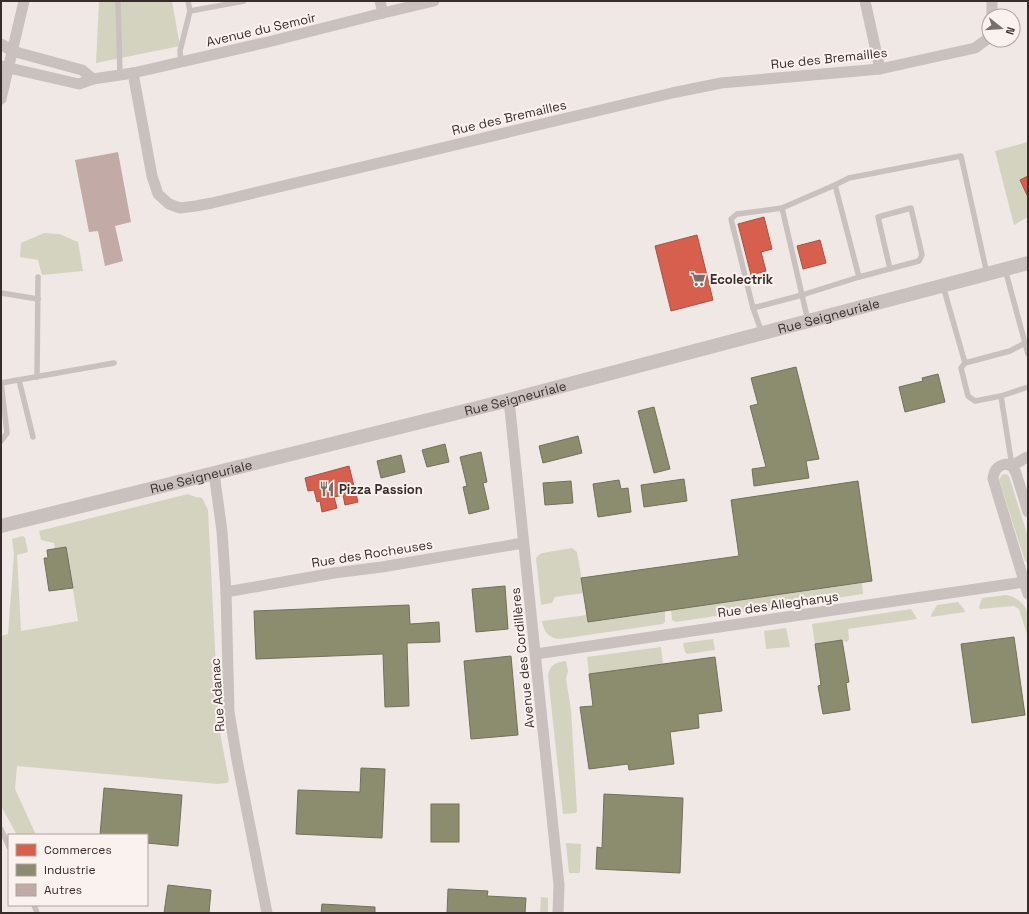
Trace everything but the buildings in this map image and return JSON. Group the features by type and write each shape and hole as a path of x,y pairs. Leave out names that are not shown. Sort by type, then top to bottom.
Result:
{"street":[{"path":"1,99 4,67 12,51 24,1"},
{"path":"380,1 383,13"},
{"name":"Avenue du Semoir","path":"4,67 79,84 93,79 133,73 268,42 434,1"},
{"path":"865,1 880,69"},
{"path":"1,44 12,51 82,70 93,79"},
{"name":"Rue des Bremailles","path":"133,73 152,176 158,194 169,204 180,208 219,201 672,93 721,83 880,69 976,48 981,44"},
{"name":"Rue Seigneuriale","path":"1,526 509,400 1028,263"},
{"name":"Avenue des Cordillères","path":"509,400 559,885 558,913"},
{"path":"1012,466 1028,457"},
{"path":"1028,512 1012,466 1006,464 998,467 994,471 993,479 1026,581 1028,594"},
{"name":"Rue Adanac","path":"214,473 222,531 226,592 229,712 266,913"},
{"name":"Rue des Rocheuses","path":"226,592 523,543"},
{"name":"Rue des Alleghanys","path":"536,654 1026,581"}],"lane":[{"path":"118,1 120,75"},
{"path":"181,62 180,51 190,11 188,1"},
{"path":"190,11 244,1"},
{"path":"762,333 753,308 731,219 737,214 782,208 849,178 961,156 987,274"},
{"path":"835,185 859,277"},
{"path":"782,208 808,321"},
{"path":"753,308 919,261 922,255 911,208 878,217 890,269"},
{"path":"1005,269 1028,354"},
{"path":"37,377 38,277"},
{"path":"943,285 965,363"},
{"path":"1,293 38,300"},
{"path":"1026,343 1010,351 965,363 961,368 968,396 975,401 1001,396 1028,386"},
{"path":"1,441 7,433 1,382 114,363"},
{"path":"19,380 33,437"},
{"path":"1001,396 1012,466"},
{"path":"1,829 8,846"}],"green space":[{"path":"99,1 172,1 180,46 96,63"},
{"path":"1028,142 1028,176 1020,180 1028,197 1028,217 1014,225 995,151"},
{"path":"44,233 59,234 78,242 83,271 42,275 38,260 20,257 21,243"},
{"path":"1002,475 1008,475 1010,479 1028,537 1028,564 1025,561 999,480"},
{"path":"188,494 202,498 208,510 219,728 229,780 227,783 218,784 17,766 15,789 36,834 16,834 1,806 1,636 8,634 14,554 12,539 23,536 25,538 28,552 17,555 21,631 78,621 66,547 55,549 54,543 41,540 39,531"},
{"path":"572,548 577,552 584,593 555,597 552,603 541,605 536,558 543,553"},
{"path":"862,583 863,594 676,622 672,620 671,610"},
{"path":"1006,595 1017,599 1026,609 1028,613 1028,637 1019,609 1014,606 980,609 979,607 982,598"},
{"path":"958,602 965,612 931,617 937,605"},
{"path":"911,609 917,619 848,629 849,639 847,642 842,640 815,644 812,624"},
{"path":"665,611 665,622 663,624 560,639 547,634 542,621 587,615 588,622"},
{"path":"786,628 790,647 766,649 764,631"},
{"path":"713,639 715,650 687,654 685,652 683,643"},
{"path":"661,647 663,664 589,674 587,657"},
{"path":"566,661 568,671 566,679 571,710 577,811 576,813 563,814 548,676 551,667 559,662"},
{"path":"566,843 581,844 579,873 569,873"},
{"path":"541,897 548,898 548,913 540,913"}],"place":[{"name":"Ecolectrik","path":"698,279"},
{"name":"Pizza Passion","path":"327,489"}]}
